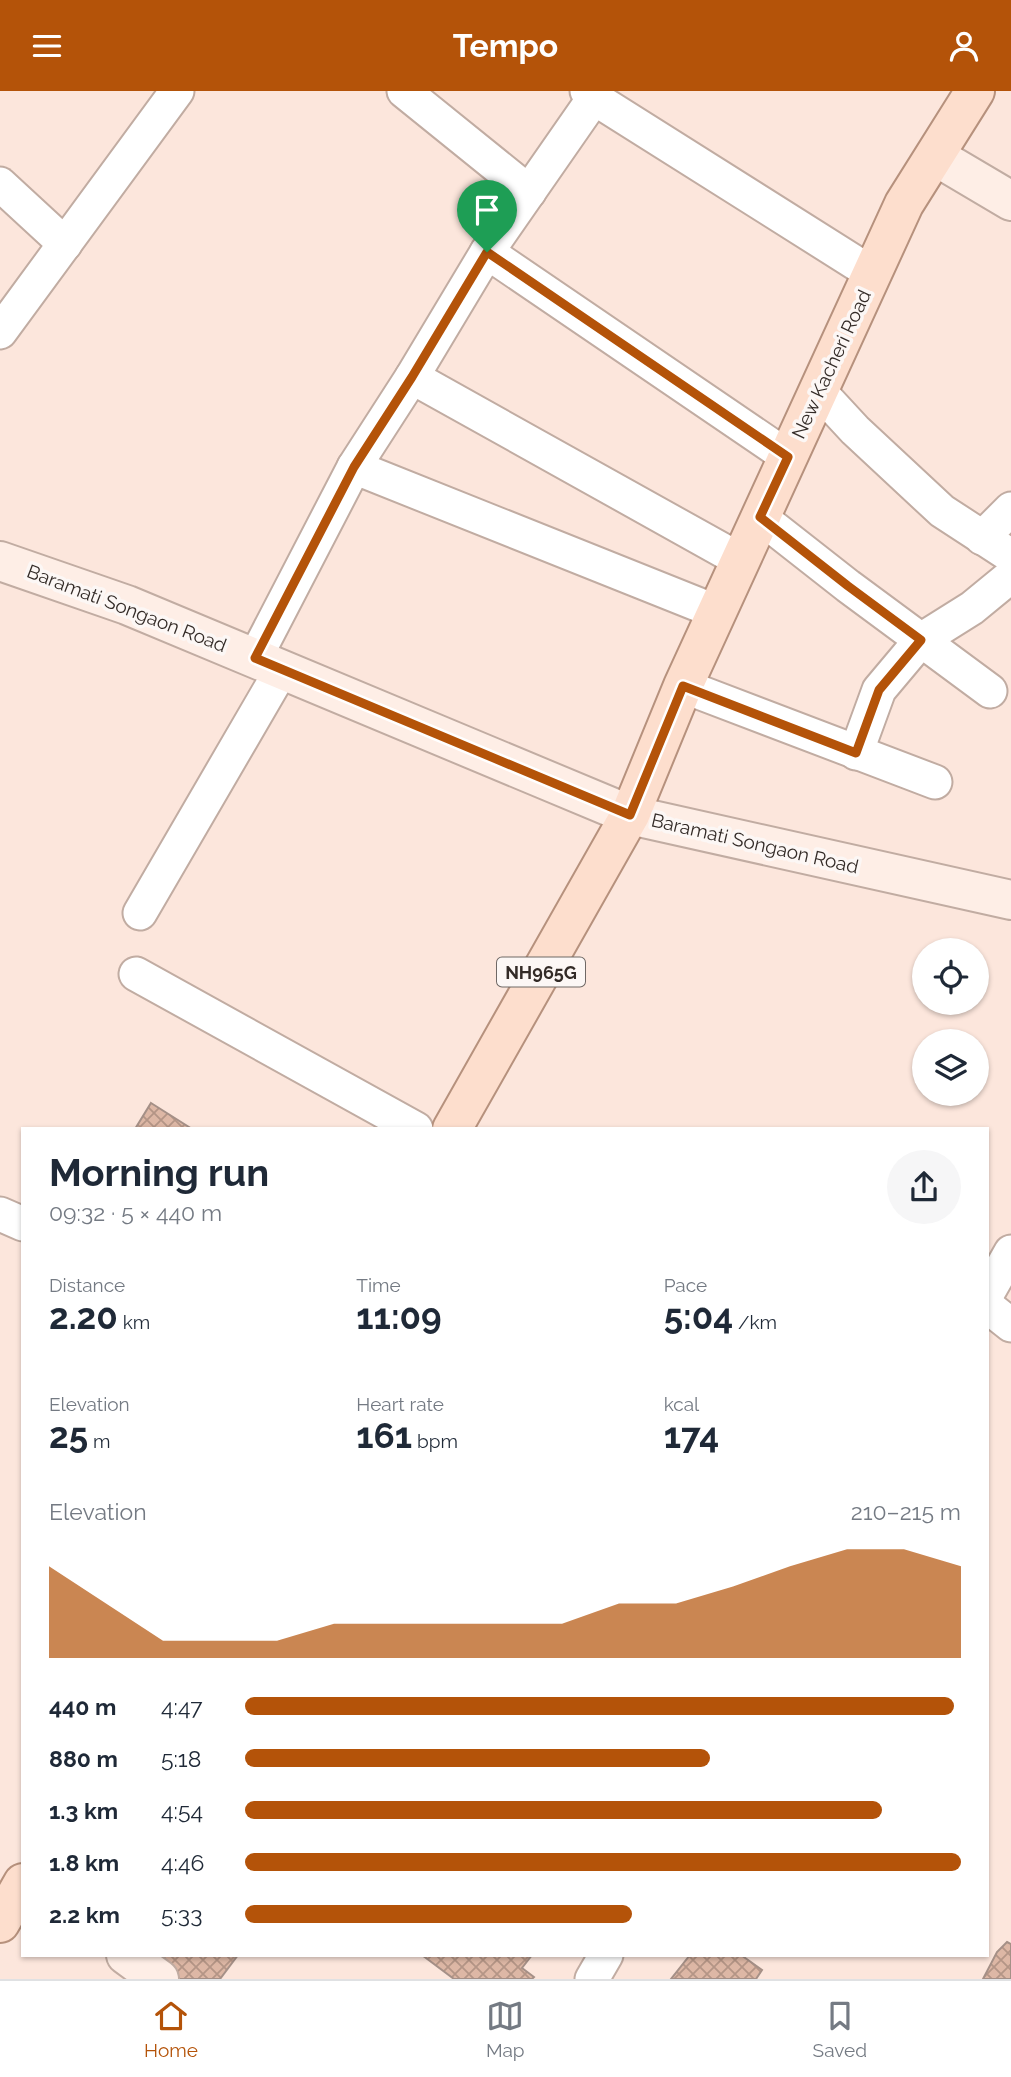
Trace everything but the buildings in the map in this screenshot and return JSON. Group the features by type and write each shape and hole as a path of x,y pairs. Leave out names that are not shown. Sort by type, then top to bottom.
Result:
{"main road":[{"name":"New Kacheri Road","path":"453,1127 630,815 683,686 904,204 975,91"},
{"path":"935,156 1011,201"},
{"name":"Baramati Songaon Road","path":"0,561 127,605 630,815 1011,900"},
{"path":"0,1923 21,1886"},
{"path":"129,1957 159,1979"}],"street":[{"path":"0,332 177,91"},
{"path":"404,91 529,192"},
{"path":"140,912 268,664 354,467 487,252 529,192 590,95 873,274"},
{"path":"0,184 65,244"},
{"path":"487,252 788,457"},
{"path":"412,377 740,560"},
{"path":"818,390 855,430 942,511 1011,556"},
{"path":"354,467 717,612"},
{"path":"982,538 1011,509"},
{"path":"760,517 990,691"},
{"path":"856,753 879,690 921,640 972,608 1011,576"},
{"path":"683,686 935,782"},
{"path":"136,974 412,1127"},
{"path":"0,1214 21,1223"},
{"path":"989,1289 1011,1252"},
{"path":"989,1292 1011,1325"},
{"path":"593,1979 605,1957"}],"route":[{"path":"487,252 788,457 760,517 921,640 879,690 856,753 683,686 630,815 255,658 354,467 487,252"}]}
